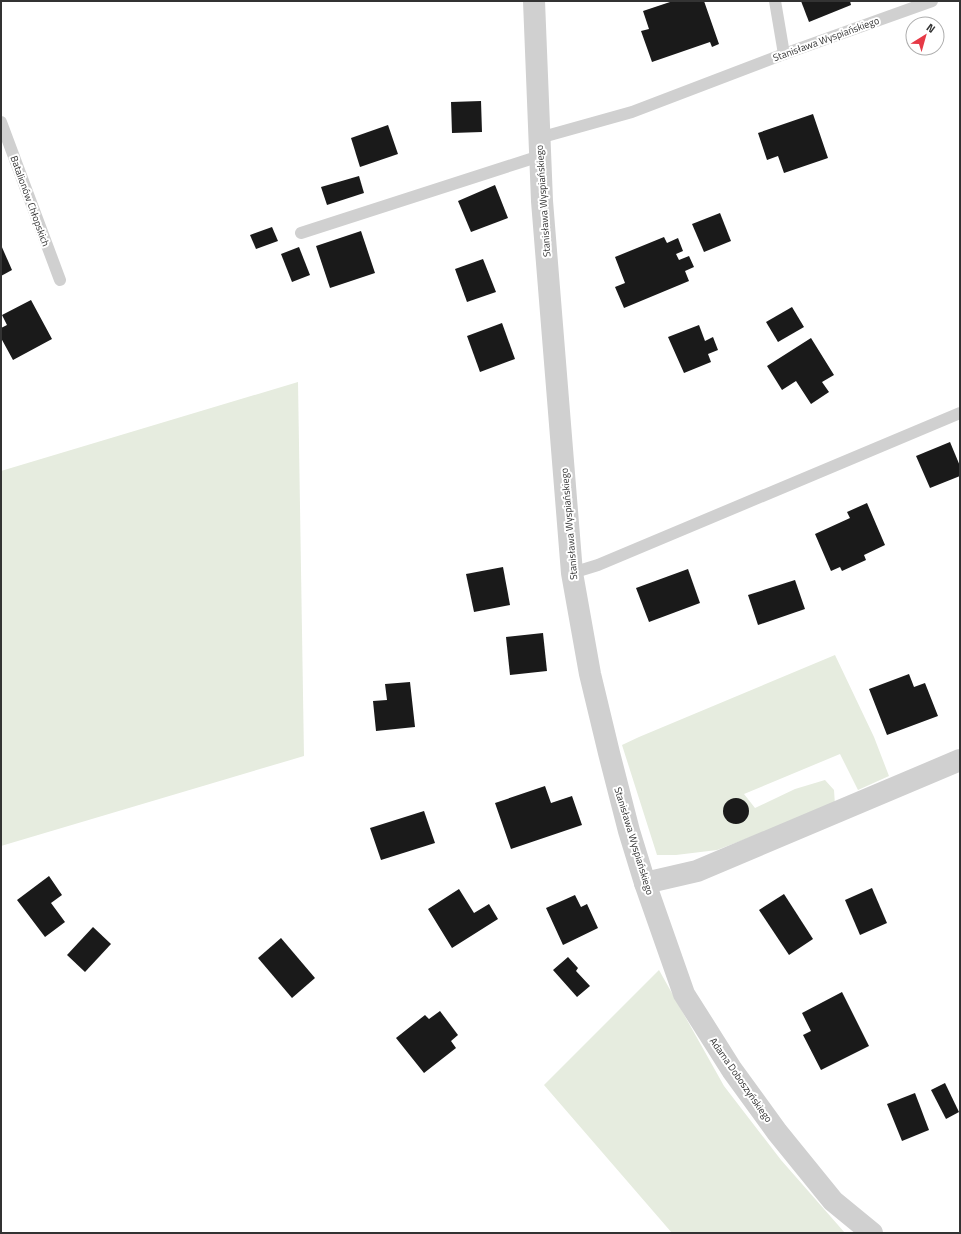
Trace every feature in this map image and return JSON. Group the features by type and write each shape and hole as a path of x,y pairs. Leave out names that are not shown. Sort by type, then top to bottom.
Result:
{"street":[{"name":"Stanisława Wyspiańskiego","path":"534,1 542,201 572,573 590,674 605,738 629,831 649,892"},
{"path":"649,892 960,760"},
{"name":"Adama Doboszyńskiego","path":"649,892 684,994 732,1070 777,1132 833,1201 872,1233"}],"lane":[{"path":"775,1 784,54"},
{"name":"Stanisława Wyspiańskiego","path":"539,147 784,54 932,1"},
{"name":"Batalionów Chłopskich","path":"1,122 60,280"},
{"path":"301,233 539,147"},
{"path":"572,573 605,562 960,413"}],"shaded area":[{"path":"298,382 304,756 1,846 1,471"},
{"path":"835,655 874,737 889,776 858,790 840,754 744,794 755,808 795,789 825,780 834,790 835,805 717,850 676,855 657,855 622,745"},
{"path":"659,970 724,1086 781,1160 845,1233 672,1233 544,1085"}],"building":[{"path":"673,1 704,1 719,44 712,47 710,42 652,62 641,31 649,29 643,11"},
{"path":"801,1 850,1 851,5 809,22"},
{"path":"481,101 482,132 452,133 451,102"},
{"path":"813,114 828,158 784,173 778,156 767,160 758,133"},
{"path":"388,125 398,154 360,167 351,138"},
{"path":"359,176 364,193 327,205 321,187"},
{"path":"495,185 508,218 471,232 458,201"},
{"path":"720,213 731,241 704,252 692,224"},
{"path":"272,227 278,241 256,249 250,235"},
{"path":"361,231 375,273 330,288 316,246"},
{"path":"664,237 667,243 678,238 683,251 676,254 679,260 689,256 694,267 685,271 689,281 624,308 615,287 625,283 615,257"},
{"path":"1,245 12,270 1,276"},
{"path":"299,247 310,275 292,282 281,254"},
{"path":"483,259 496,292 467,302 455,269"},
{"path":"31,300 52,339 13,360 1,338 1,328 7,325 2,315"},
{"path":"792,307 804,327 778,342 766,322"},
{"path":"502,323 515,359 480,372 467,336"},
{"path":"699,325 705,341 713,337 718,350 708,354 711,362 684,373 668,337"},
{"path":"811,338 834,375 822,382 829,392 811,404 796,381 782,390 767,366"},
{"path":"950,442 960,466 960,476 930,488 916,456"},
{"path":"867,503 885,545 864,555 866,560 842,571 840,567 831,571 815,534 850,518 847,512"},
{"path":"503,567 510,605 474,612 466,574"},
{"path":"688,569 700,603 649,622 636,588"},
{"path":"795,580 805,609 758,625 748,595"},
{"path":"543,633 547,671 510,675 506,637"},
{"path":"909,674 914,687 925,683 938,716 887,735 869,689"},
{"path":"410,682 415,727 376,731 373,701 387,700 385,684"},
{"path":"545,786 551,803 572,796 582,825 511,849 495,803"},
{"path":"736,798 745,802 749,811 745,820 736,824 727,820 723,811 727,802"},
{"path":"424,811 435,843 381,860 370,828"},
{"path":"49,876 62,895 51,903 65,922 45,937 17,900"},
{"path":"872,888 887,923 860,935 845,900"},
{"path":"459,889 474,913 489,904 498,919 452,948 428,909"},
{"path":"784,894 813,939 789,955 759,910"},
{"path":"575,895 581,907 587,904 598,928 563,945 546,908"},
{"path":"93,927 111,944 85,972 67,955"},
{"path":"281,938 315,978 292,998 258,958"},
{"path":"568,957 578,968 576,971 590,986 577,997 553,970"},
{"path":"842,992 869,1046 821,1070 803,1035 811,1031 802,1013"},
{"path":"440,1011 458,1035 451,1041 456,1048 424,1073 396,1038 425,1015 429,1019"},
{"path":"945,1083 959,1112 946,1119 931,1090"},
{"path":"915,1093 929,1130 902,1141 887,1104"}]}
